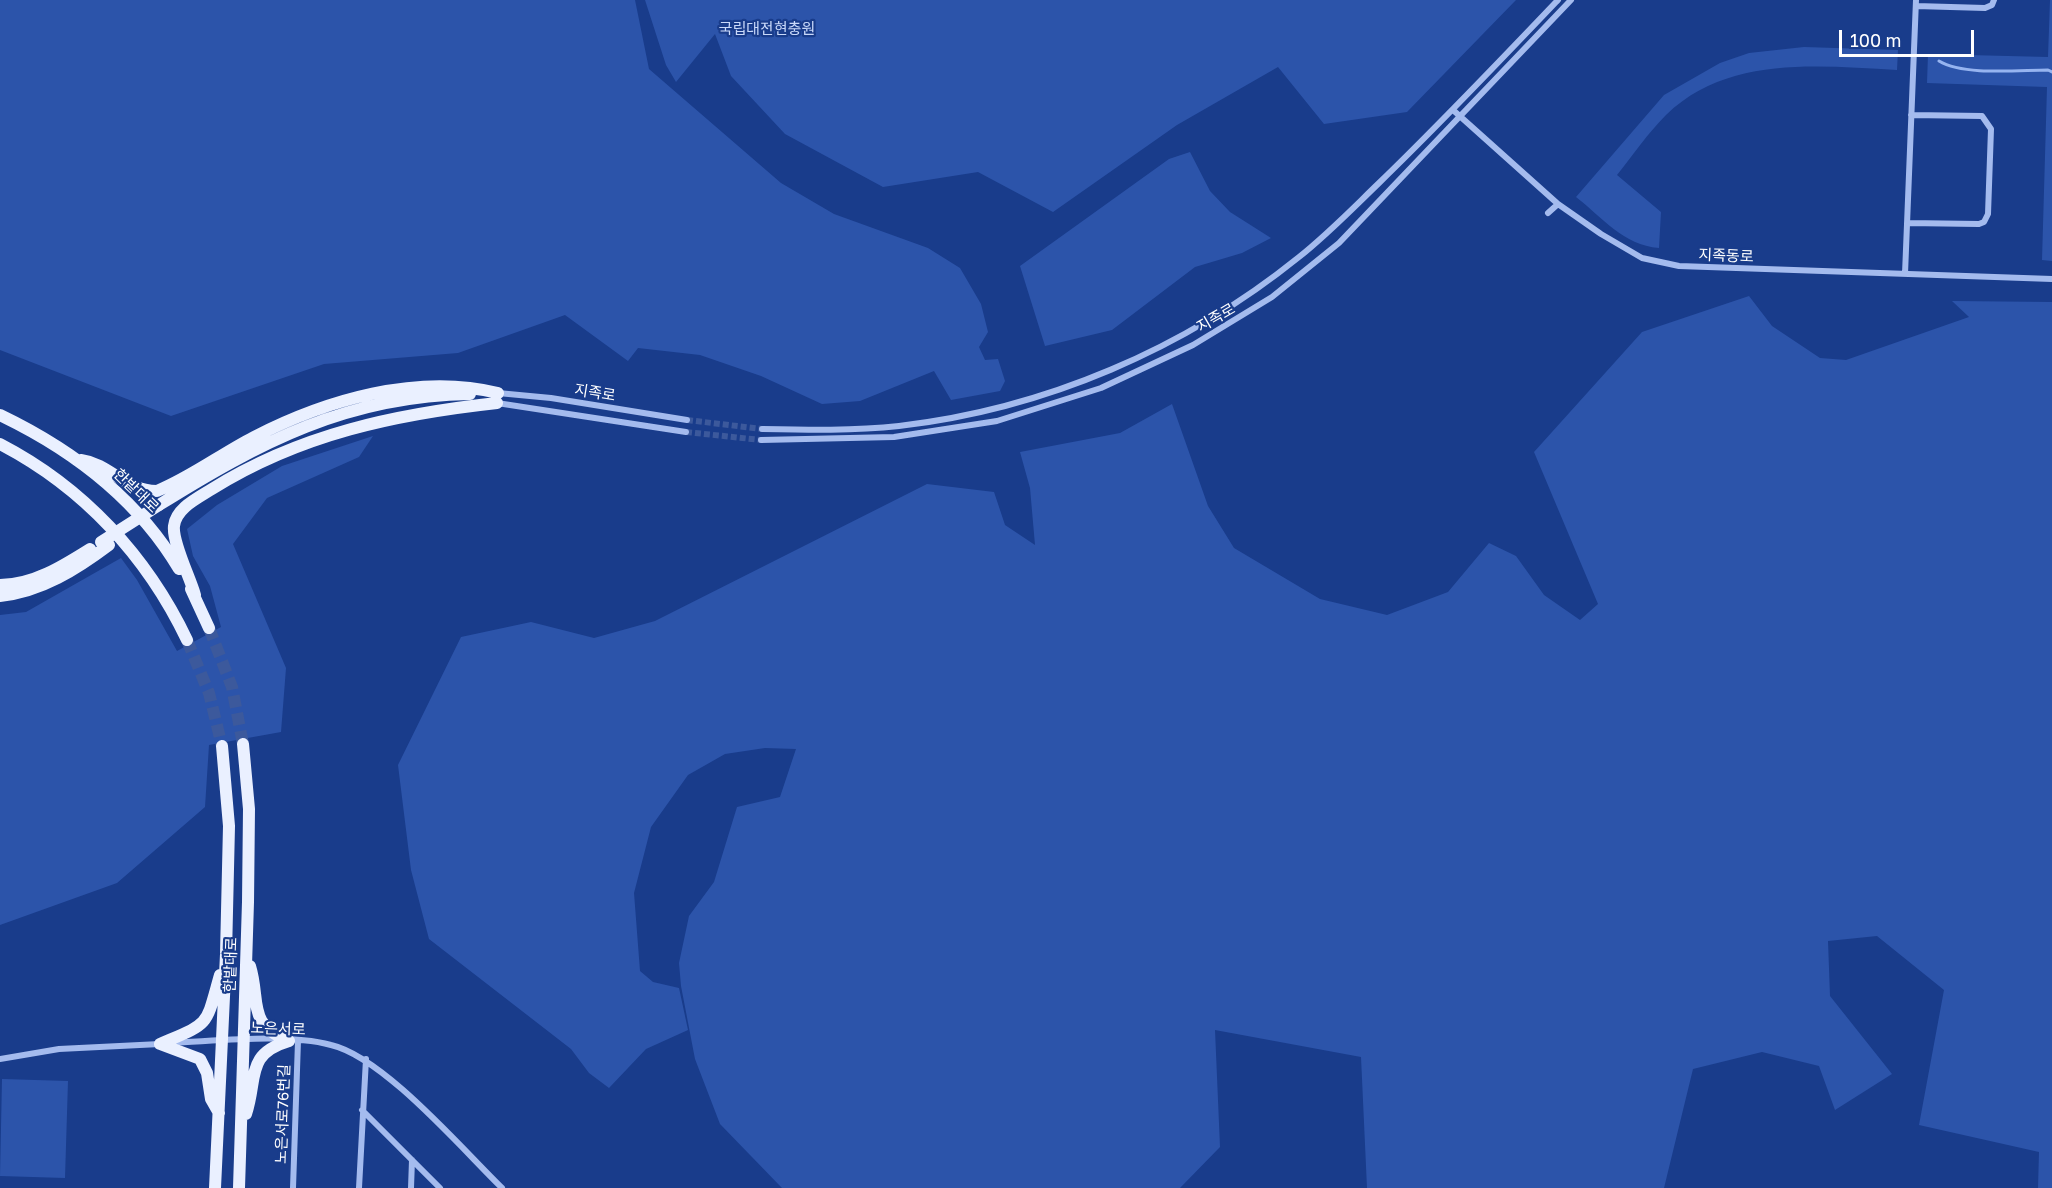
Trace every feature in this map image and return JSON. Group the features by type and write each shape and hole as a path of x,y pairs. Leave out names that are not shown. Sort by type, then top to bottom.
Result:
{"main road":[{"path":"81,460 96,462 141,491 157,491 255,436 300,417 350,400 403,388 446,385 498,398"},
{"path":"0,585 13,585 35,579 63,566 105,544 161,508 277,444 336,423 399,406 498,398"},
{"path":"195,595 187,568 179,554 174,526 179,513 195,500 280,452 334,432 498,398"},
{"name":"한밭대로","path":"0,415 81,460 127,501 159,536 195,595 209,628"},
{"path":"0,446 14,452 54,478 104,518 137,556 171,605 187,640"},
{"path":"0,596 14,595 69,573 105,544"},
{"name":"한밭대로","path":"239,1188 247,956 249,809 243,744"},
{"name":"한밭대로","path":"215,1188 223,1041 229,826 222,746"},
{"path":"160,1044 205,1022 210,1015 226,954"},
{"path":"247,956 255,983 255,1005 258,1017 266,1028 294,1041"},
{"path":"242,1126 251,1098 255,1066 267,1050 294,1041"},
{"path":"160,1044 200,1059 207,1073 211,1099 219,1113"}],"street":[{"name":"지족로","path":"762,429 854,430 947,418 1036,395 1102,374 1142,357 1221,314 1299,257 1453,110 1558,0"},
{"name":"지족로","path":"761,440 853,440 960,428 1054,405 1147,369 1249,312 1307,271 1375,207 1571,0"},
{"path":"1905,274 1916,3 1985,8 1992,5 1994,0"},
{"name":"지족동로","path":"1453,110 1558,204 1624,249 1642,258 1679,266 2052,279"},
{"path":"1907,223 1978,224 1984,222 1988,204 1991,129 1988,121 1982,116 1911,115"},
{"path":"1548,213 1558,204"},
{"name":"지족로","path":"498,398 551,398 687,420"},
{"name":"지족로","path":"498,398 686,432"},
{"name":"노은서로","path":"0,1059 59,1049 243,1040 294,1041 331,1045 366,1059 394,1083 502,1188"},
{"name":"노은서로76번길","path":"293,1188 294,1041"},
{"path":"359,1188 366,1059"},
{"path":"362,1110 440,1188"},
{"path":"411,1188 412,1160"}],"green space":[{"path":"0,0 635,0 649,69 781,183 834,214 928,248 960,268 981,304 988,332 979,347 985,360 998,359 1005,381 1000,391 951,400 934,371 860,401 822,404 761,376 700,355 638,348 628,361 565,315 458,353 324,364 171,416 0,350"},
{"name":"국립대전현충원","path":"645,0 1516,0 1407,112 1324,124 1278,67 1177,125 1053,212 978,172 883,187 785,134 731,76 715,34 676,82 666,65"},
{"path":"2050,0 2052,0 2052,261 2042,260 2047,87 1927,83 1928,54 2048,57"},
{"path":"1804,47 1898,50 1897,70 1836,67 1775,68 1746,73 1717,82 1690,96 1659,122 1617,175 1661,212 1659,248 1646,246 1624,236 1576,197 1664,95 1720,63 1749,53"},
{"path":"1190,152 1210,191 1230,212 1271,238 1242,253 1195,267 1112,330 1045,346 1020,266 1169,159"},
{"path":"1749,296 1772,326 1820,358 1846,360 1969,317 1952,301 2052,302 2052,1188 2038,1188 2039,1152 1919,1125 1944,990 1877,936 1828,941 1830,996 1892,1074 1835,1110 1819,1066 1762,1052 1693,1069 1664,1188 1367,1188 1361,1057 1215,1030 1220,1147 1180,1188 782,1188 720,1124 695,1059 681,986 679,963 689,916 714,882 737,807 780,797 796,749 765,748 725,754 688,775 651,827 634,893 640,971 653,982 679,988 688,1030 646,1049 609,1088 589,1073 571,1049 429,939 411,870 398,765 461,637 531,622 594,638 655,621 927,484 994,492 1005,525 1035,545 1030,488 1020,452 1120,433 1172,404 1208,506 1234,548 1320,599 1387,615 1448,592 1489,543 1516,556 1544,595 1580,620 1598,604 1534,452 1642,332"},
{"path":"373,436 359,457 267,498 233,544 286,668 281,732 209,745 205,807 117,883 0,925 0,615 26,612 121,558 137,580 177,651 221,627 210,586 193,556 187,529 217,505 282,466"},
{"path":"2,1079 68,1081 65,1178 0,1176"}],"waterway":[{"path":"1939,61 1962,69 2048,70 2052,72"}],"tunnel":[{"path":"687,420 762,429"},
{"path":"686,432 761,440"},
{"path":"209,628 232,687 243,744"},
{"path":"187,640 209,693 222,746"}]}
